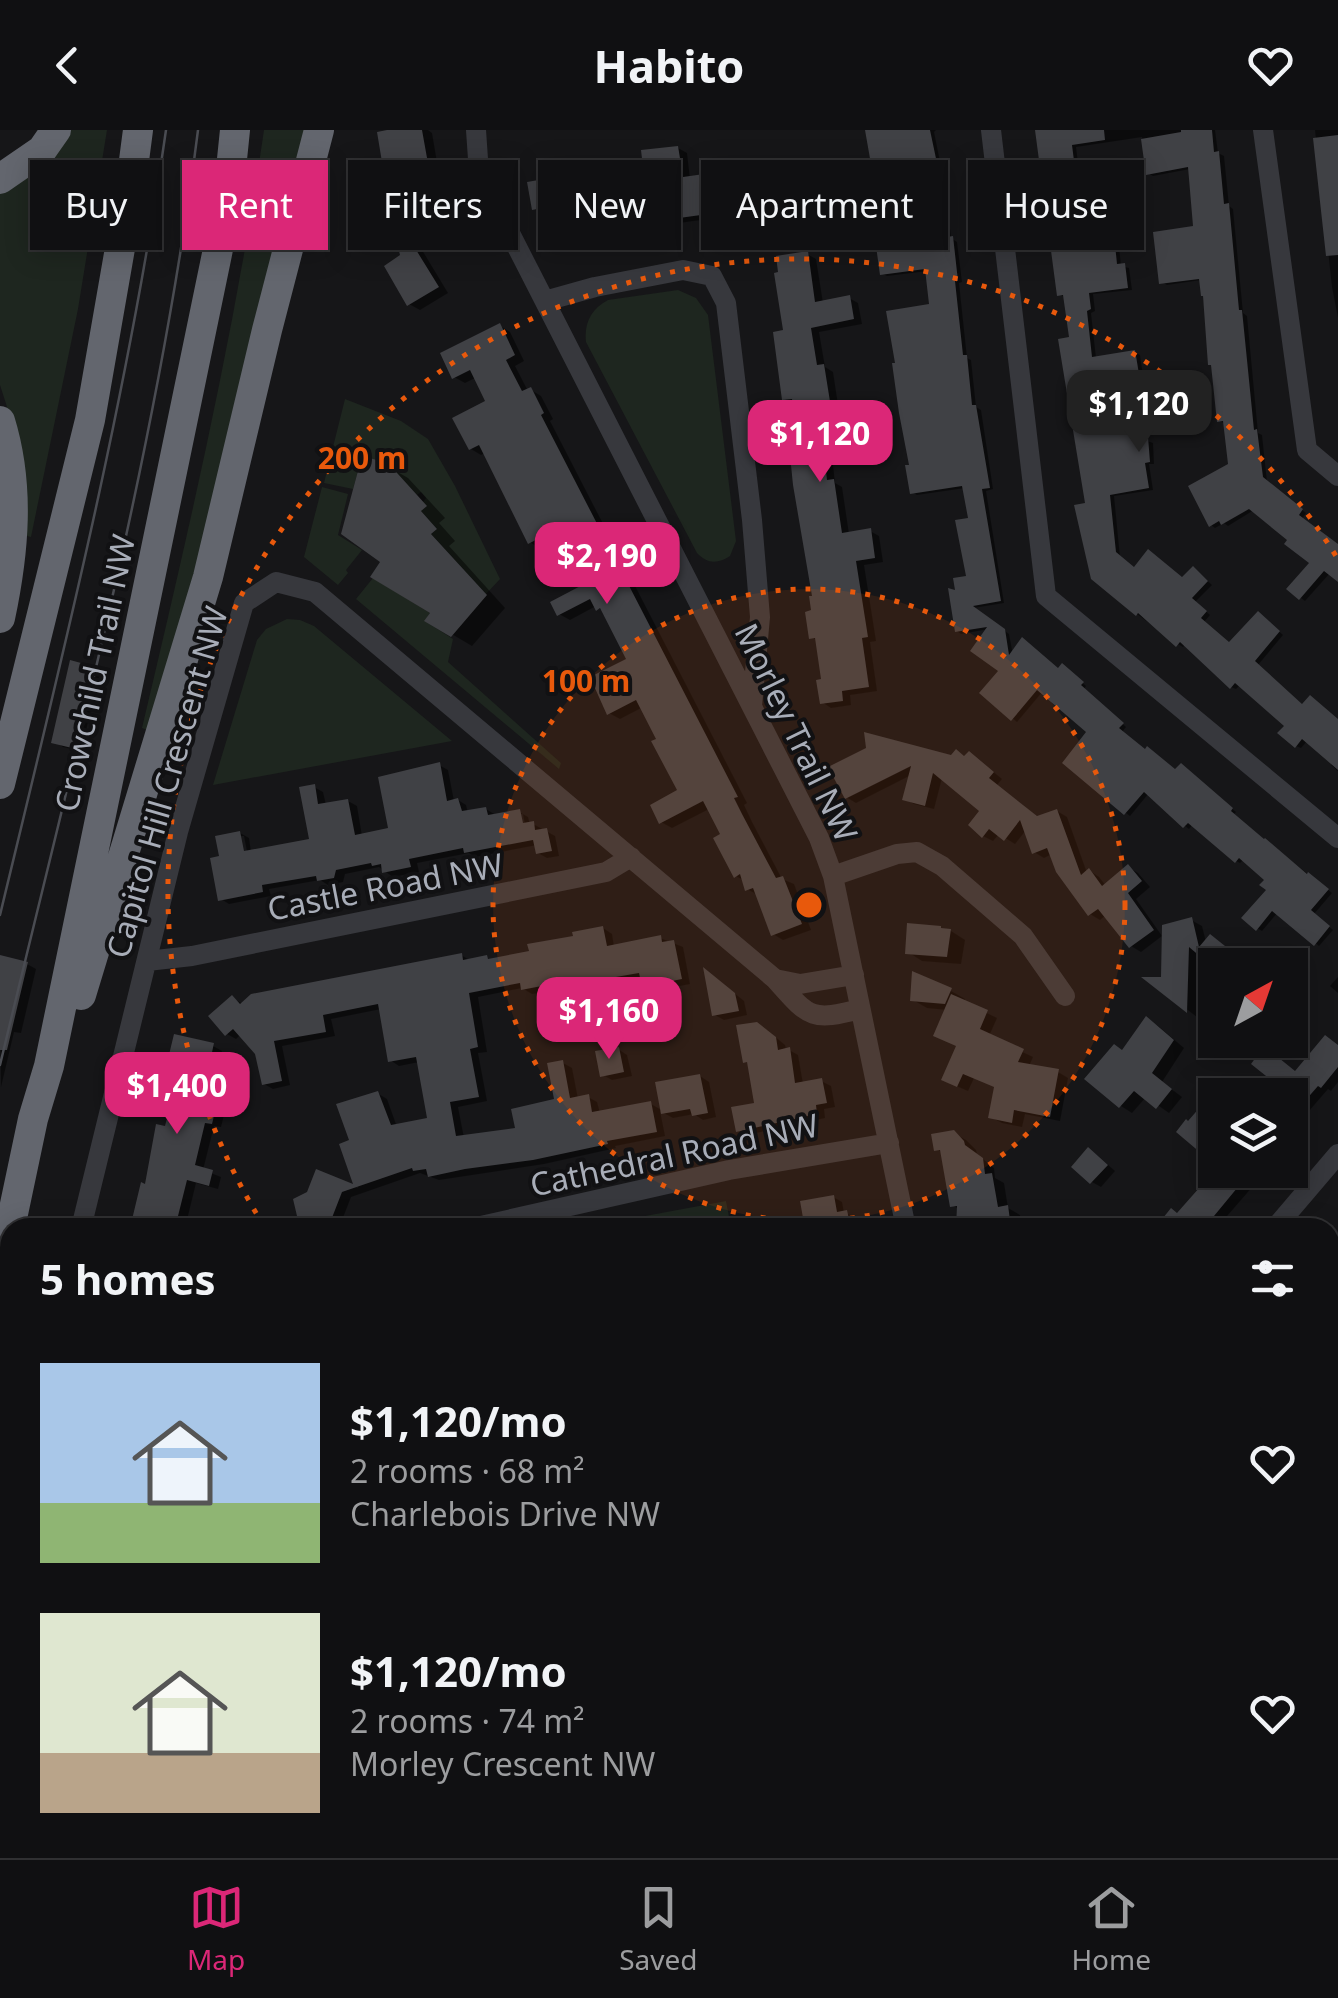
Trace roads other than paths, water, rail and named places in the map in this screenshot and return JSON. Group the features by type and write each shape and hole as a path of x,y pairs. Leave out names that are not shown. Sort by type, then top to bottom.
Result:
{"highway":[{"path":"0,179 42,150 56,130"},
{"name":"Crowchild Trail NW","path":"0,784 90,420 138,130"},
{"name":"Crowchild Trail NW","path":"12,1218 49,1066 228,198 235,130"},
{"path":"49,1066 80,999 208,577 319,130"},
{"path":"0,422 9,451 15,518 0,618"}],"street":[{"name":"Morley Trail NW","path":"476,130 478,160 491,196 819,838 833,876 904,1218"},
{"path":"991,130 1046,596 1338,838"},
{"path":"1263,130 1307,450 1338,476"},
{"path":"545,301 683,270 712,276 726,304 752,520 760,616 752,706"},
{"name":"Capitol Hill Crescent NW","path":"83,1218 178,832 244,602 276,582 315,592 776,979 799,1006 812,1014 830,1017 860,1008"},
{"path":"833,876 897,854 918,852 942,866 1023,936 1065,996"},
{"name":"Castle Road NW","path":"147,961 192,956 606,872 631,858"},
{"path":"776,979 800,984 854,975"},
{"name":"Cathedral Road NW","path":"516,1218 729,1170 889,1142"},
{"path":"1284,1218 1338,1154"}],"tram line":[{"path":"0,915 113,426 166,130"},
{"path":"0,1065 85,717 137,483 161,366 198,130"}]}
